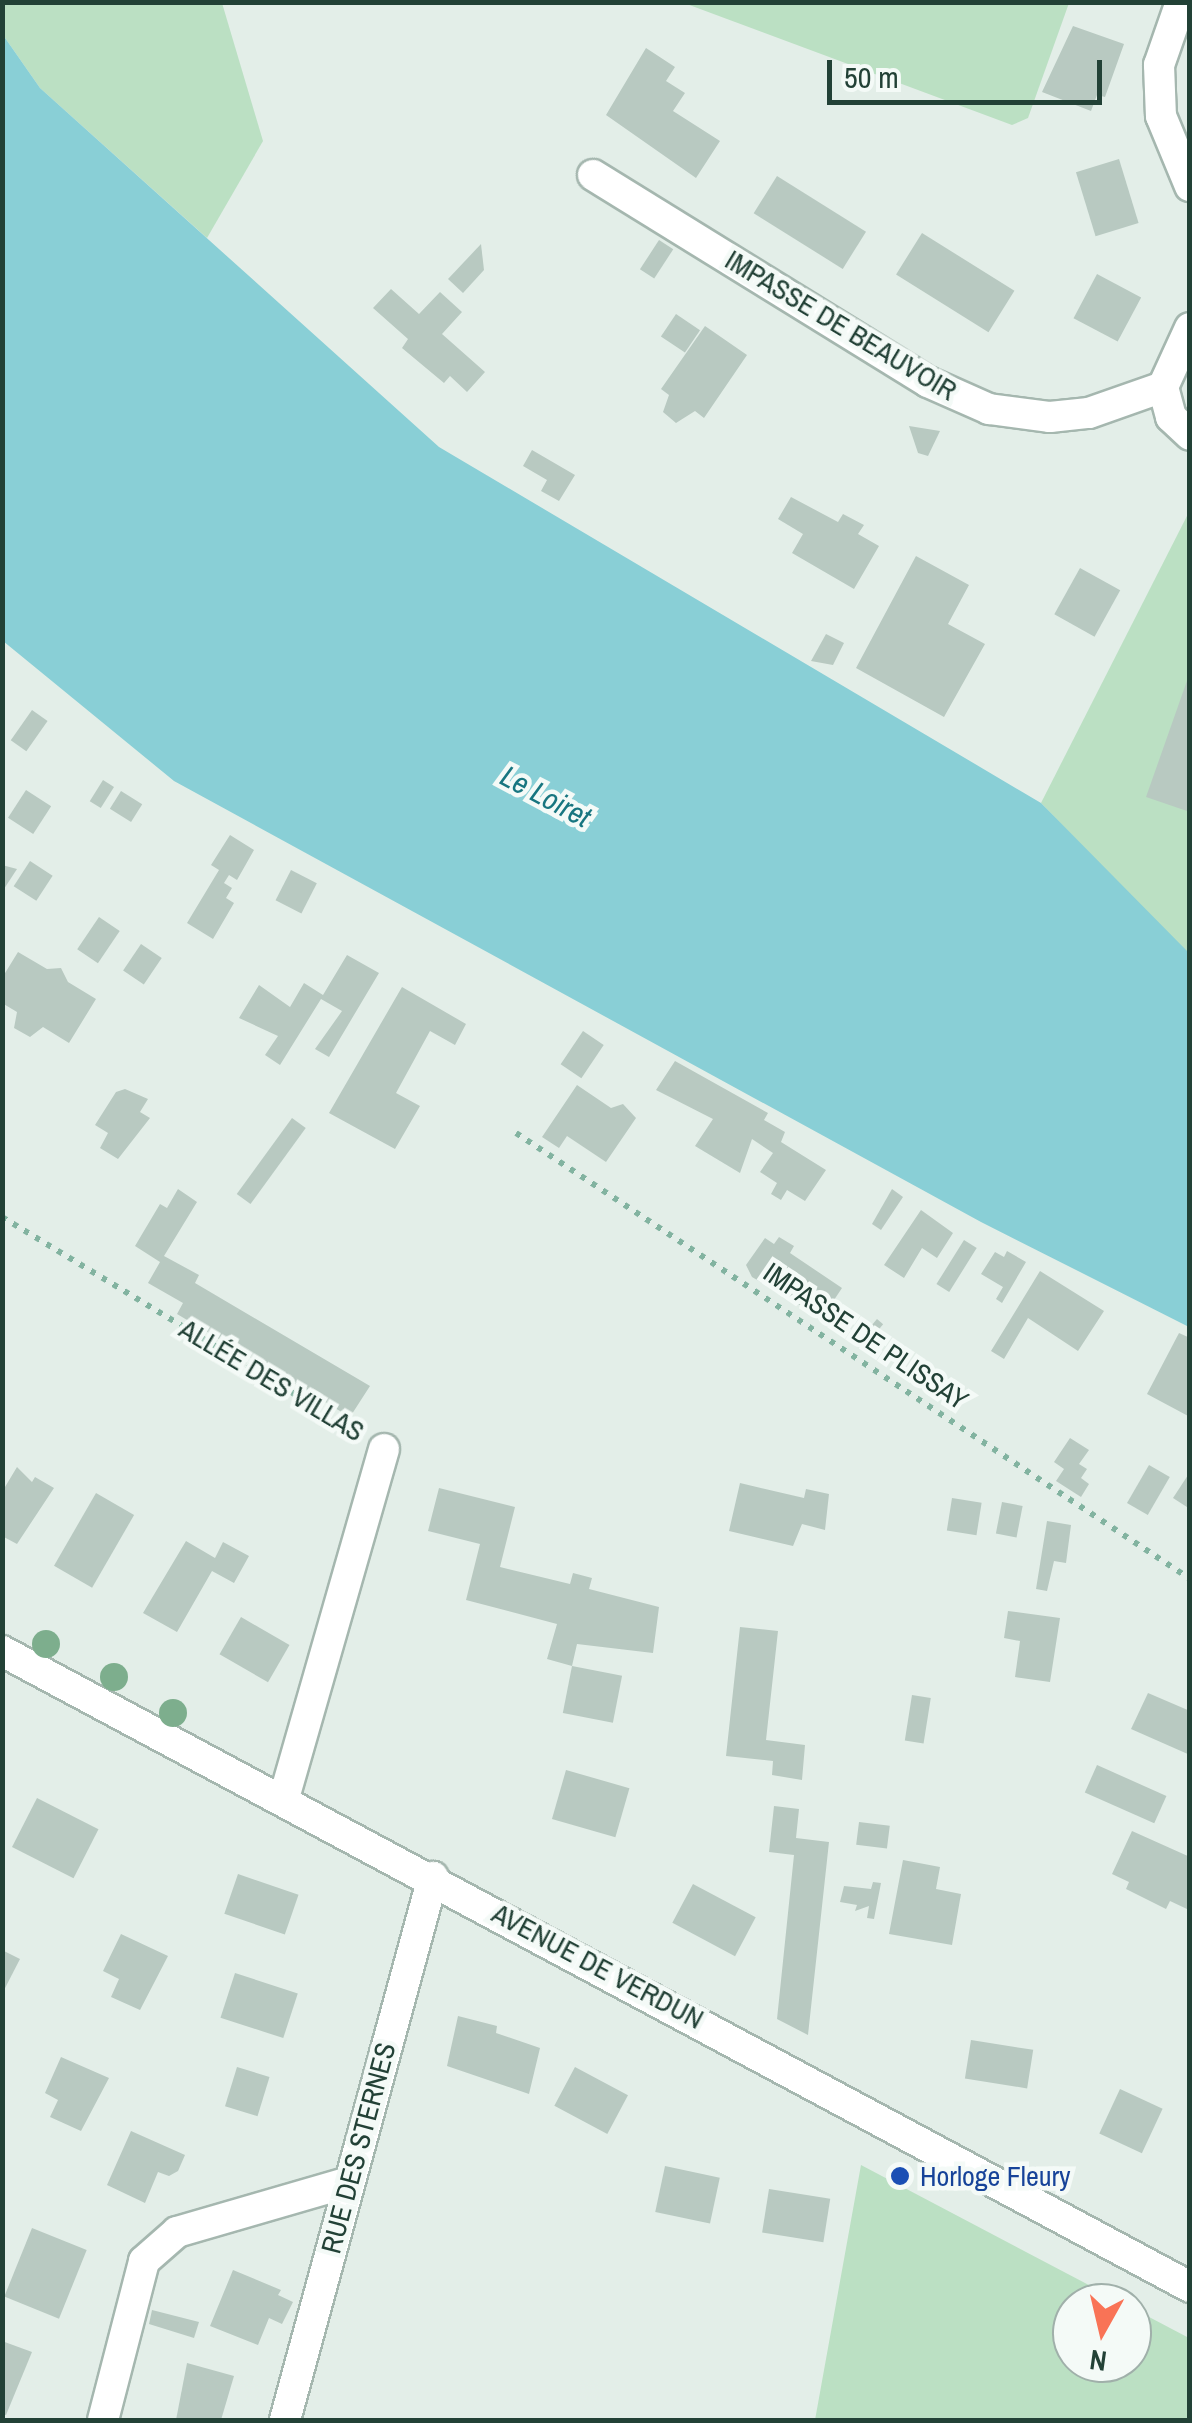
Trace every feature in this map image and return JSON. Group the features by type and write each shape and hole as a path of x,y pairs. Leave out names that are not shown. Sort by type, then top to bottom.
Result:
{"street":[{"path":"1182,2 1160,82 1162,116 1190,186"},
{"name":"IMPASSE DE BEAUVOIR","path":"594,176 928,382 989,409 1050,417 1089,414 1163,387"},
{"path":"1190,328 1163,387 1171,418 1190,435"},
{"name":"ALLÉE DES VILLAS","path":"284,1798 384,1448"},
{"name":"AVENUE DE VERDUN","path":"2,1652 433,1877 1190,2287"},
{"name":"RUE DES STERNES","path":"285,2420 433,1877"},
{"path":"103,2420 144,2261 177,2232 349,2182"}],"path":[{"name":"IMPASSE DE PLISSAY","path":"516,1133 1190,1579"},
{"name":"ALLÉE DES VILLAS","path":"2,1217 384,1448"}],"green space":[{"path":"2,3 222,3 263,141 207,238 40,88 3,35"},
{"path":"684,3 1069,3 1028,118 1012,125"},
{"path":"1189,512 1189,957 1041,803"},
{"path":"861,2165 1085,2283 1052,2283 1052,2383 1152,2383 1152,2319 1189,2338 1189,2420 815,2420"}],"water":[{"name":"Le Loiret","path":"3,35 40,88 439,447 1041,803 1189,953 1189,1327 981,1222 174,781 3,641"}],"building":[{"path":"1073,26 1124,44 1105,97 1097,95 1091,111 1042,92"},
{"path":"646,48 675,67 666,81 685,93 673,111 720,141 696,178 606,115"},
{"path":"1119,159 1139,223 1096,236 1076,172"},
{"path":"777,176 866,232 843,269 754,213"},
{"path":"922,233 1014,291 988,332 896,275"},
{"path":"659,240 673,249 654,279 640,269"},
{"path":"481,244 484,270 463,293 448,279"},
{"path":"1097,274 1141,297 1118,342 1074,318"},
{"path":"391,289 419,314 440,292 462,312 442,334 485,372 467,392 450,376 444,383 402,348 408,339 373,308"},
{"path":"676,314 700,330 685,353 661,336"},
{"path":"705,326 747,355 704,418 695,411 676,423 663,412 669,395 661,389"},
{"path":"909,426 940,431 928,456 918,453"},
{"path":"532,450 575,475 559,501 541,491 547,480 523,466"},
{"path":"791,497 838,522 843,514 864,525 858,534 879,546 854,589 792,553 803,534 778,519"},
{"path":"916,556 969,585 948,624 985,644 944,717 856,668"},
{"path":"1080,568 1120,590 1095,637 1054,614"},
{"path":"826,634 844,643 833,665 811,661"},
{"path":"1190,675 1190,812 1146,797"},
{"path":"32,710 48,721 26,751 11,740"},
{"path":"103,780 114,787 101,808 90,801"},
{"path":"26,790 51,806 33,834 8,818"},
{"path":"121,791 142,804 131,822 110,809"},
{"path":"230,835 254,850 237,880 229,875 224,883 232,888 226,898 234,903 213,939 187,923 219,870 211,865"},
{"path":"30,861 53,876 36,901 14,886"},
{"path":"2,865 17,869 2,892"},
{"path":"291,870 317,883 301,913 276,900"},
{"path":"99,917 120,931 98,963 77,949"},
{"path":"141,944 162,958 144,985 123,971"},
{"path":"18,952 47,969 61,968 68,982 96,999 69,1043 43,1027 30,1037 14,1028 17,1012 2,1003 2,978"},
{"path":"347,955 379,973 329,1057 315,1049 342,1011 321,999 280,1065 265,1055 278,1036 239,1018 259,985 290,1007 304,983 323,995"},
{"path":"402,987 466,1024 455,1045 430,1031 396,1093 420,1106 395,1149 329,1113"},
{"path":"583,1031 604,1045 581,1078 561,1064"},
{"path":"675,1061 768,1113 764,1120 785,1132 781,1142 826,1170 805,1201 787,1190 781,1200 771,1194 777,1183 760,1172 773,1153 752,1139 740,1173 695,1146 713,1119 656,1090"},
{"path":"577,1085 611,1108 623,1104 636,1118 606,1162 567,1136 559,1148 542,1137"},
{"path":"125,1089 148,1099 140,1112 150,1118 118,1159 100,1148 108,1133 95,1125 116,1092"},
{"path":"292,1118 306,1128 251,1204 237,1194"},
{"path":"178,1189 197,1202 164,1256 199,1275 195,1283 370,1386 350,1417 177,1314 183,1303 148,1283 160,1262 135,1246 160,1204 167,1208"},
{"path":"892,1189 903,1197 881,1230 872,1224"},
{"path":"921,1210 953,1233 937,1258 922,1248 904,1278 884,1265"},
{"path":"779,1237 794,1246 790,1253 842,1288 822,1318 752,1277 746,1265 765,1238 774,1244"},
{"path":"964,1240 977,1248 949,1292 936,1284"},
{"path":"1007,1251 1026,1262 1002,1303 996,1299 1003,1287 981,1274 995,1252 1004,1257"},
{"path":"1040,1271 1104,1311 1078,1351 1028,1318 1004,1359 991,1351"},
{"path":"877,1319 883,1324 869,1341 863,1336"},
{"path":"1179,1333 1190,1338 1190,1417 1147,1394"},
{"path":"1070,1438 1089,1450 1079,1464 1087,1469 1081,1478 1089,1484 1081,1497 1056,1481 1064,1469 1054,1462"},
{"path":"1149,1465 1170,1477 1148,1515 1127,1503"},
{"path":"17,1467 32,1482 35,1477 54,1488 17,1544 2,1536 2,1492"},
{"path":"1190,1472 1190,1509 1173,1498"},
{"path":"740,1483 804,1498 806,1489 829,1494 825,1530 802,1524 793,1546 729,1531"},
{"path":"439,1488 515,1507 500,1567 570,1584 573,1573 592,1578 589,1589 659,1607 653,1653 577,1644 572,1666 547,1659 557,1624 466,1600 480,1544 428,1531"},
{"path":"96,1493 134,1515 92,1588 54,1566"},
{"path":"952,1498 982,1503 976,1535 947,1531"},
{"path":"1002,1502 1023,1506 1017,1537 996,1533"},
{"path":"1047,1521 1071,1525 1066,1563 1054,1561 1047,1591 1036,1589"},
{"path":"186,1541 215,1558 223,1542 249,1556 234,1583 212,1571 177,1632 143,1613"},
{"path":"1008,1611 1060,1618 1050,1682 1015,1677 1020,1641 1004,1638"},
{"path":"241,1617 289,1645 268,1682 220,1654"},
{"path":"740,1627 778,1631 766,1740 805,1745 802,1780 772,1775 773,1761 726,1756"},
{"path":"572,1666 622,1676 613,1723 563,1713"},
{"path":"1148,1693 1190,1711 1190,1755 1131,1729"},
{"path":"912,1695 931,1698 924,1743 905,1740"},
{"path":"1097,1765 1166,1796 1154,1823 1085,1792"},
{"path":"566,1770 629,1788 615,1837 552,1819"},
{"path":"37,1798 98,1829 74,1878 12,1847"},
{"path":"774,1806 799,1809 796,1838 829,1842 808,2035 777,2019 794,1855 769,1852"},
{"path":"859,1822 890,1826 887,1849 856,1845"},
{"path":"1132,1831 1190,1857 1187,1909 1170,1901 1166,1909 1126,1889 1129,1882 1112,1874"},
{"path":"903,1860 940,1867 936,1889 961,1894 952,1945 889,1934"},
{"path":"238,1874 299,1895 285,1935 224,1914"},
{"path":"873,1882 881,1883 874,1919 867,1918 869,1906 855,1911 857,1905 840,1902 844,1886 871,1889"},
{"path":"693,1884 756,1917 735,1956 672,1923"},
{"path":"121,1934 168,1956 140,2010 111,1997 119,1979 103,1971"},
{"path":"2,1950 20,1959 2,1994"},
{"path":"235,1973 298,1993 283,2038 220,2018"},
{"path":"458,2016 497,2026 496,2033 540,2048 529,2094 447,2066"},
{"path":"971,2040 1033,2050 1027,2088 965,2079"},
{"path":"61,2057 109,2078 81,2131 50,2117 58,2100 45,2093"},
{"path":"237,2067 270,2077 258,2116 225,2106"},
{"path":"575,2067 628,2095 607,2134 554,2106"},
{"path":"1120,2089 1163,2109 1142,2153 1099,2133"},
{"path":"131,2131 185,2155 178,2171 169,2176 158,2172 145,2203 107,2185"},
{"path":"665,2166 720,2178 710,2224 655,2212"},
{"path":"769,2189 830,2199 823,2242 762,2232"},
{"path":"32,2228 87,2250 59,2319 4,2297"},
{"path":"233,2270 281,2290 278,2295 293,2302 282,2324 269,2318 258,2345 210,2326"},
{"path":"152,2310 199,2322 194,2338 149,2324"},
{"path":"2,2341 32,2352 6,2415 2,2414"},
{"path":"187,2363 234,2376 221,2420 176,2420"}],"place":[{"name":"Horloge Fleury","path":"900,2176"}]}
